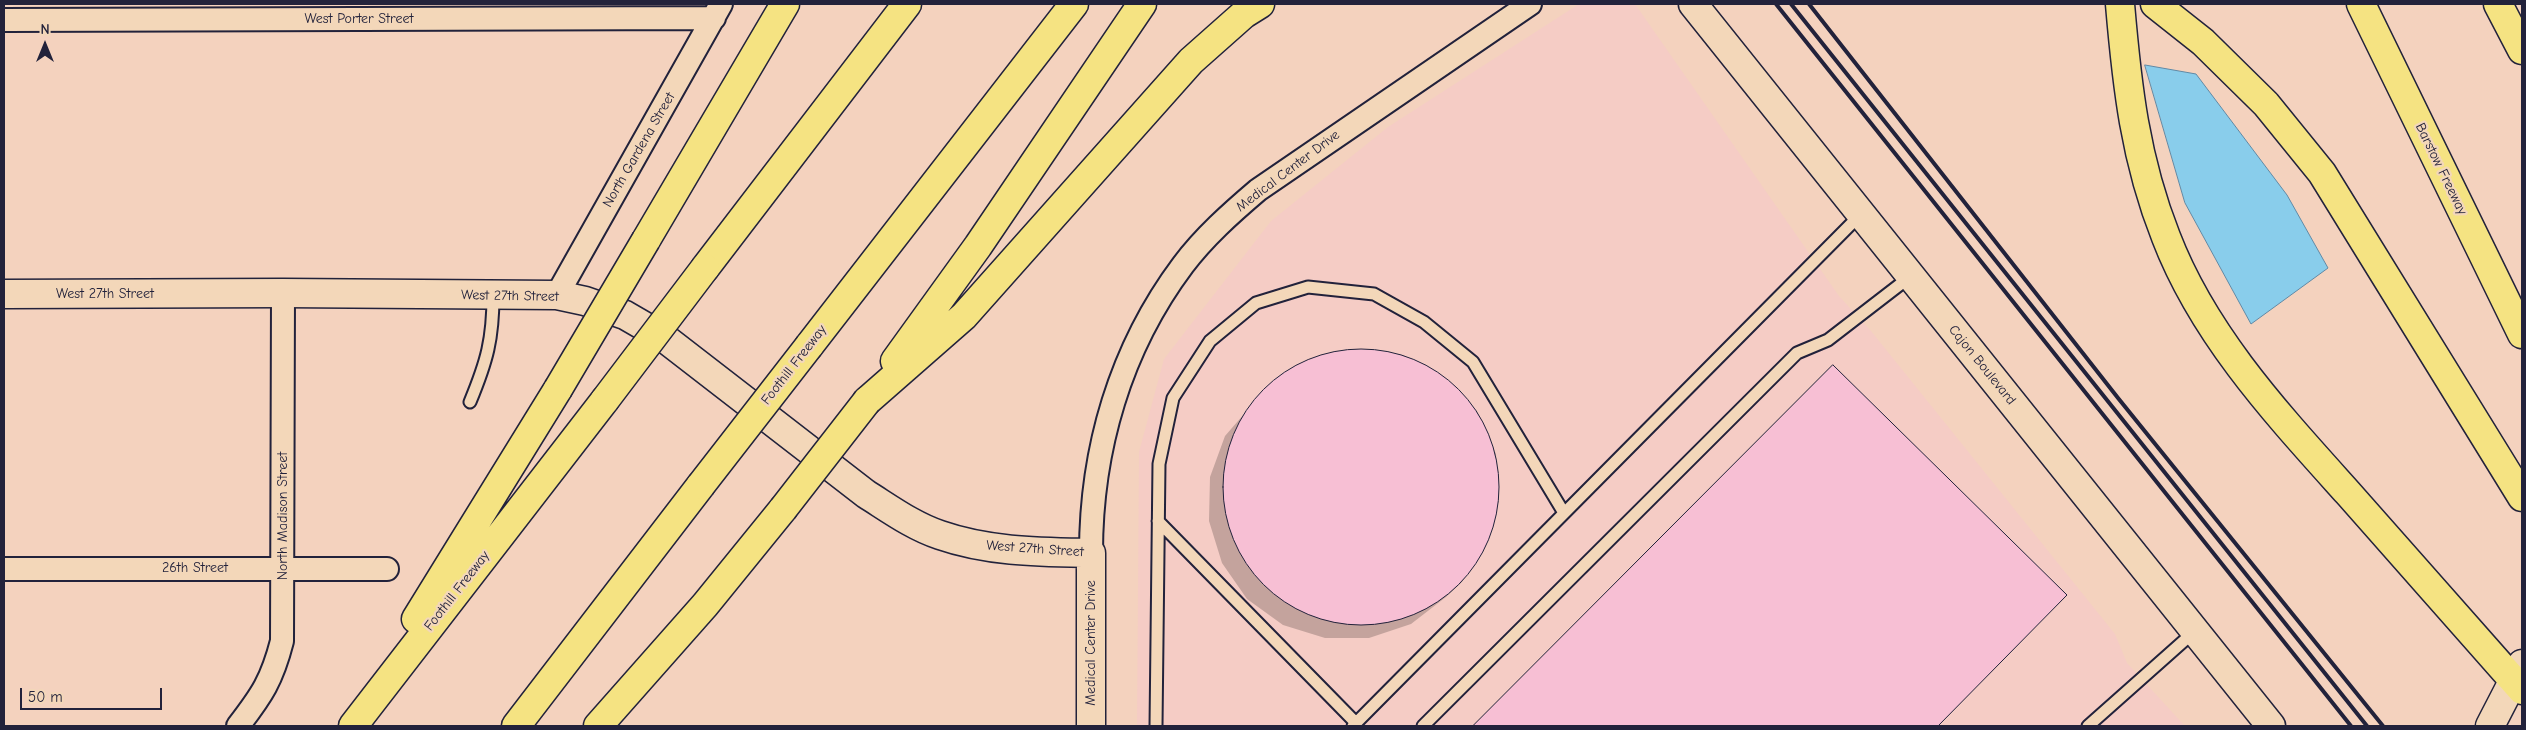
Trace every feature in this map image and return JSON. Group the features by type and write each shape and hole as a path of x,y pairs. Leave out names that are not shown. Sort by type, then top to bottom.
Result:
{"highway":[{"path":"351,726 558,389 785,4"},
{"name":"Foothill Freeway","path":"351,726 605,400 907,4"},
{"name":"Foothill Freeway","path":"516,726 1074,4"},
{"path":"598,726 704,605 867,401 978,246 1142,4"},
{"path":"867,401 964,316 1191,61 1244,14 1260,4"},
{"path":"2120,4 2132,121 2148,186 2166,238 2200,308 2240,368 2298,437 2519,678"},
{"path":"2155,4 2202,42 2266,104 2322,173 2522,496"},
{"name":"Barstow Freeway","path":"2361,4 2522,334"},
{"path":"2498,4 2522,50"}],"street":[{"name":"Medical Center Drive","path":"1091,726 1091,512 1108,418 1120,379 1153,309 1183,264 1217,226 1258,190 1530,4"},
{"name":"Cajon Boulevard","path":"1693,4 2272,726"},
{"name":"West Porter Street","path":"4,20 717,11"},
{"name":"North Gardena Street","path":"557,295 717,11"},
{"name":"West 27th Street","path":"4,294 283,293 557,295 585,301 625,315 663,337 866,494 902,517 938,534 976,546 1019,551 1091,553"},
{"name":"North Madison Street","path":"238,726 260,697 274,672 282,642 283,293"},
{"name":"26th Street","path":"4,569 387,569"},
{"path":"2490,726 2519,678"}],"lane":[{"path":"1158,521 1354,725 1861,214"},
{"path":"1423,726 1797,353 1828,340 1911,276"},
{"path":"1156,726 1159,464 1173,398 1210,341 1256,303 1308,286 1374,294 1424,322 1473,362 1564,513"},
{"path":"470,402 486,364 493,329 493,295"},
{"path":"2088,726 2195,631"}],"shaded area":[{"path":"1579,4 1635,4 1839,296 1871,331 2115,634 2127,663 2185,726 1137,726 1139,452 1164,359 1271,221 1388,127"}],"water":[{"path":"2145,65 2196,74 2287,195 2328,268 2251,324 2185,203"}],"building":[{"path":"1361,349 1388,352 1414,359 1438,372 1459,389 1476,410 1489,434 1496,460 1499,487 1496,514 1489,540 1476,564 1459,585 1438,602 1414,615 1388,622 1361,625 1334,622 1308,615 1284,602 1263,585 1246,564 1233,540 1226,514 1223,487 1226,460 1233,434 1246,410 1263,389 1284,372 1308,359 1334,352"},
{"path":"1833,365 2067,595 1938,726 1473,726"}],"railway":[{"path":"1776,4 2351,726"},
{"path":"1791,4 2367,726"},
{"path":"1809,4 2118,398 2383,726"}]}
